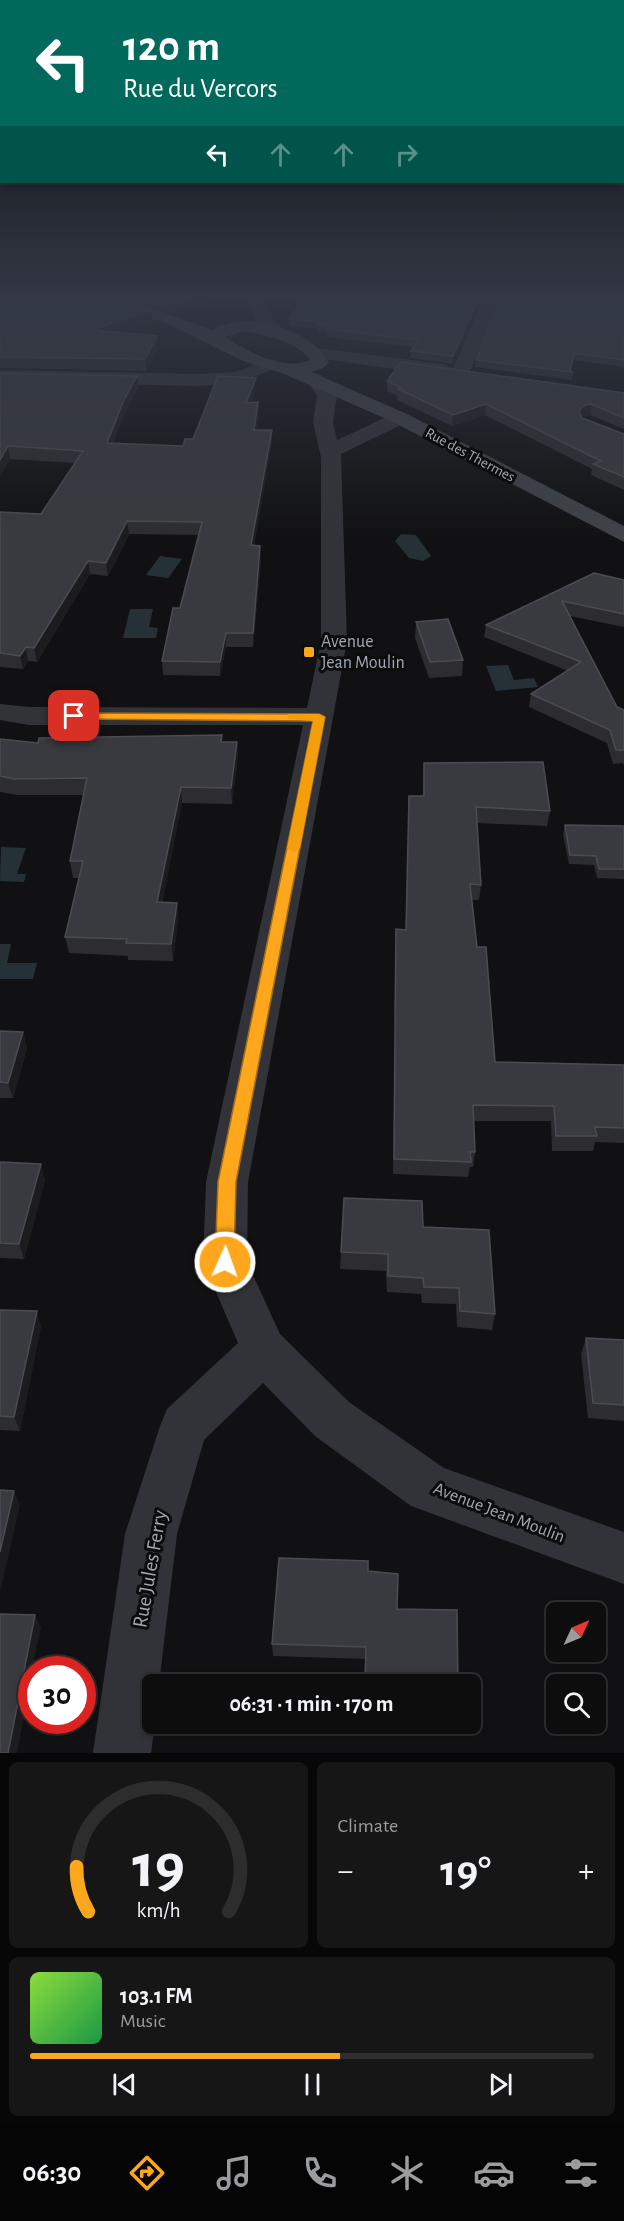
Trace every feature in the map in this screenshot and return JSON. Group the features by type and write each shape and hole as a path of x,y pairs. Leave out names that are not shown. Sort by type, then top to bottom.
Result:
{"main road":[{"name":"Rue des Thermes","path":"328,377 400,418 624,535"}],"street":[{"path":"40,377 199,380 238,377"},
{"name":"Avenue Jean Moulin","path":"316,377 327,395 323,422 330,452 334,641 227,1182 225,1262 264,1350 332,1419 429,1488 624,1558"},
{"path":"330,452 400,418"},
{"path":"0,712 29,716 319,717"},
{"name":"Rue Jules Ferry","path":"122,1753 151,1534 184,1426 264,1350"}],"shaded area":[{"path":"401,534 416,535 431,556 423,561 409,558 395,541"},
{"path":"160,556 182,559 168,578 146,575"},
{"path":"130,609 153,609 149,627 158,628 156,638 123,638"},
{"path":"508,665 514,680 534,678 538,687 496,691 486,666"},
{"path":"1,847 26,848 17,874 26,874 24,882 0,881"},
{"path":"0,944 11,944 7,963 37,963 33,979 0,979"}],"building":[{"path":"0,377 137,377 123,402 107,443 183,446 185,439 193,439 218,377 256,378 246,403 258,402 254,430 272,430 251,545 260,546 253,633 226,633 220,662 162,661 173,608 180,608 202,522 127,521 106,563 88,561 34,648 26,647 20,656 0,653 0,512 41,514 83,451 8,446 0,460"},
{"path":"390,377 508,377 624,393 624,418 591,404 583,406 579,411 582,418 624,434 624,477 593,464 601,461 486,404 453,415 398,389 402,388 387,381"},
{"path":"594,573 624,580 624,614 562,601 617,707 624,710 624,750 616,750 610,730 531,694 581,662 486,625"},
{"path":"448,619 463,660 430,662 416,622"},
{"path":"222,735 221,742 237,742 231,788 181,787 157,902 177,903 171,944 126,943 127,939 65,937 83,861 70,861 87,778 14,779 0,776 0,739 38,743 39,738"},
{"path":"543,762 550,811 476,807 481,885 470,884 477,947 486,947 495,1062 624,1065 624,1128 595,1127 597,1136 556,1136 554,1106 473,1105 475,1152 470,1152 471,1162 394,1159 396,929 406,930 409,796 424,796 424,763"},
{"path":"565,825 624,826 624,869 599,869 596,856 570,855"},
{"path":"0,1031 23,1032 8,1083 0,1082"},
{"path":"0,1162 41,1164 19,1244 0,1243"},
{"path":"344,1198 422,1201 423,1227 489,1230 495,1314 460,1311 459,1288 424,1287 423,1278 388,1276 388,1254 341,1252"},
{"path":"0,1310 37,1311 14,1417 0,1416"},
{"path":"586,1338 624,1340 624,1405 593,1403"},
{"path":"0,1490 14,1491 0,1552"},
{"path":"279,1558 368,1561 368,1571 398,1574 397,1609 457,1610 458,1674 365,1674 366,1647 272,1644"},
{"path":"0,1614 35,1615 27,1656 18,1656 18,1702 8,1753 0,1753"}],"slow traffic":[{"path":"292,717 319,717 294,848"}],"place":[{"name":"Avenue Jean Moulin","path":"309,652"}],"route":[{"path":"74,716 319,717 227,1182 225,1262"}]}
